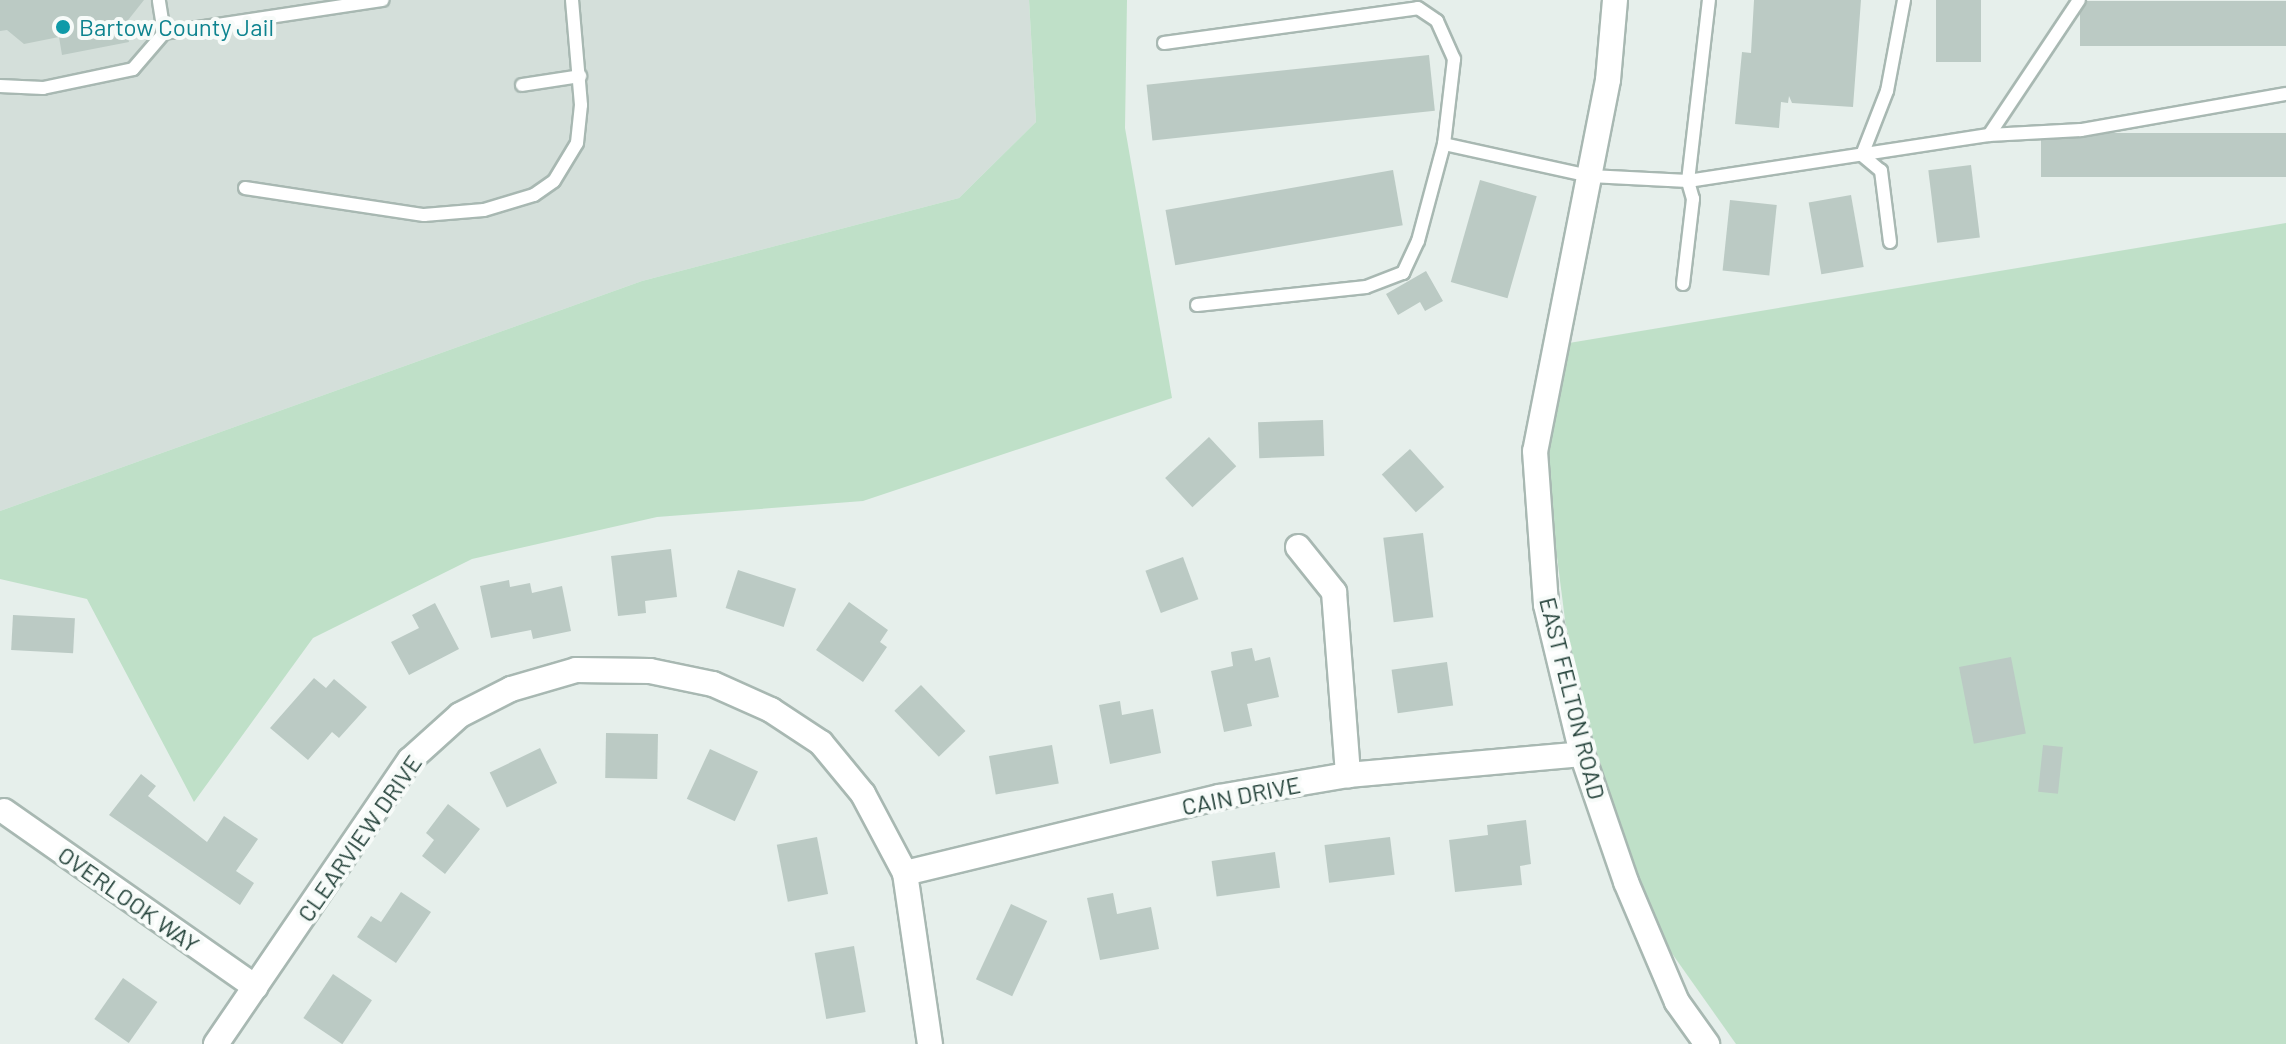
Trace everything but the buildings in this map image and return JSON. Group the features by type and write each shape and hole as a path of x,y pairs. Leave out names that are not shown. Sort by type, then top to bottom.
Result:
{"street":[{"name":"EAST FELTON ROAD","path":"1615,0 1608,80 1535,451 1546,605 1582,754 1626,882 1677,1002 1707,1044"},
{"path":"1298,547 1334,592 1348,775"},
{"name":"CLEARVIEW DRIVE","path":"216,1044 410,760 460,715 511,689 576,670 650,671 713,684 771,710 821,743 863,794 905,873 930,1044"},
{"name":"CAIN DRIVE","path":"905,873 1219,797 1348,775 1582,754"},
{"name":"OVERLOOK WAY","path":"4,811 255,987"}],"lane":[{"path":"159,0 164,33"},
{"path":"0,86 43,88 106,79 133,69 164,33 344,3 383,0"},
{"path":"245,188 396,214 455,214 512,203 534,195 567,164 580,124 580,76 572,0"},
{"path":"1683,284 1693,199 1688,181 1709,0"},
{"path":"1862,155 1887,91 1904,0"},
{"path":"1989,135 2079,0"},
{"path":"1164,43 1418,8 1437,21 1454,59 1444,144 1418,241 1403,273 1366,287 1197,305"},
{"path":"522,85 580,76"},
{"path":"1444,144 1590,176 1688,181 1989,135 2081,130 2286,94"},
{"path":"1862,155 1881,171 1890,242"}],"shaded area":[{"path":"0,0 1029,0 1036,122 959,198 642,281 0,511"}],"green space":[{"path":"1029,0 1127,0 1125,128 1172,398 863,501 657,517 472,559 313,638 194,802 87,599 0,579 0,511 642,281 959,198 1036,122"},
{"path":"2286,223 2286,1044 1736,1044 1649,921 1582,754 1545,462 1557,345"}],"place":[{"name":"Bartow County Jail","path":"63,27"}]}
